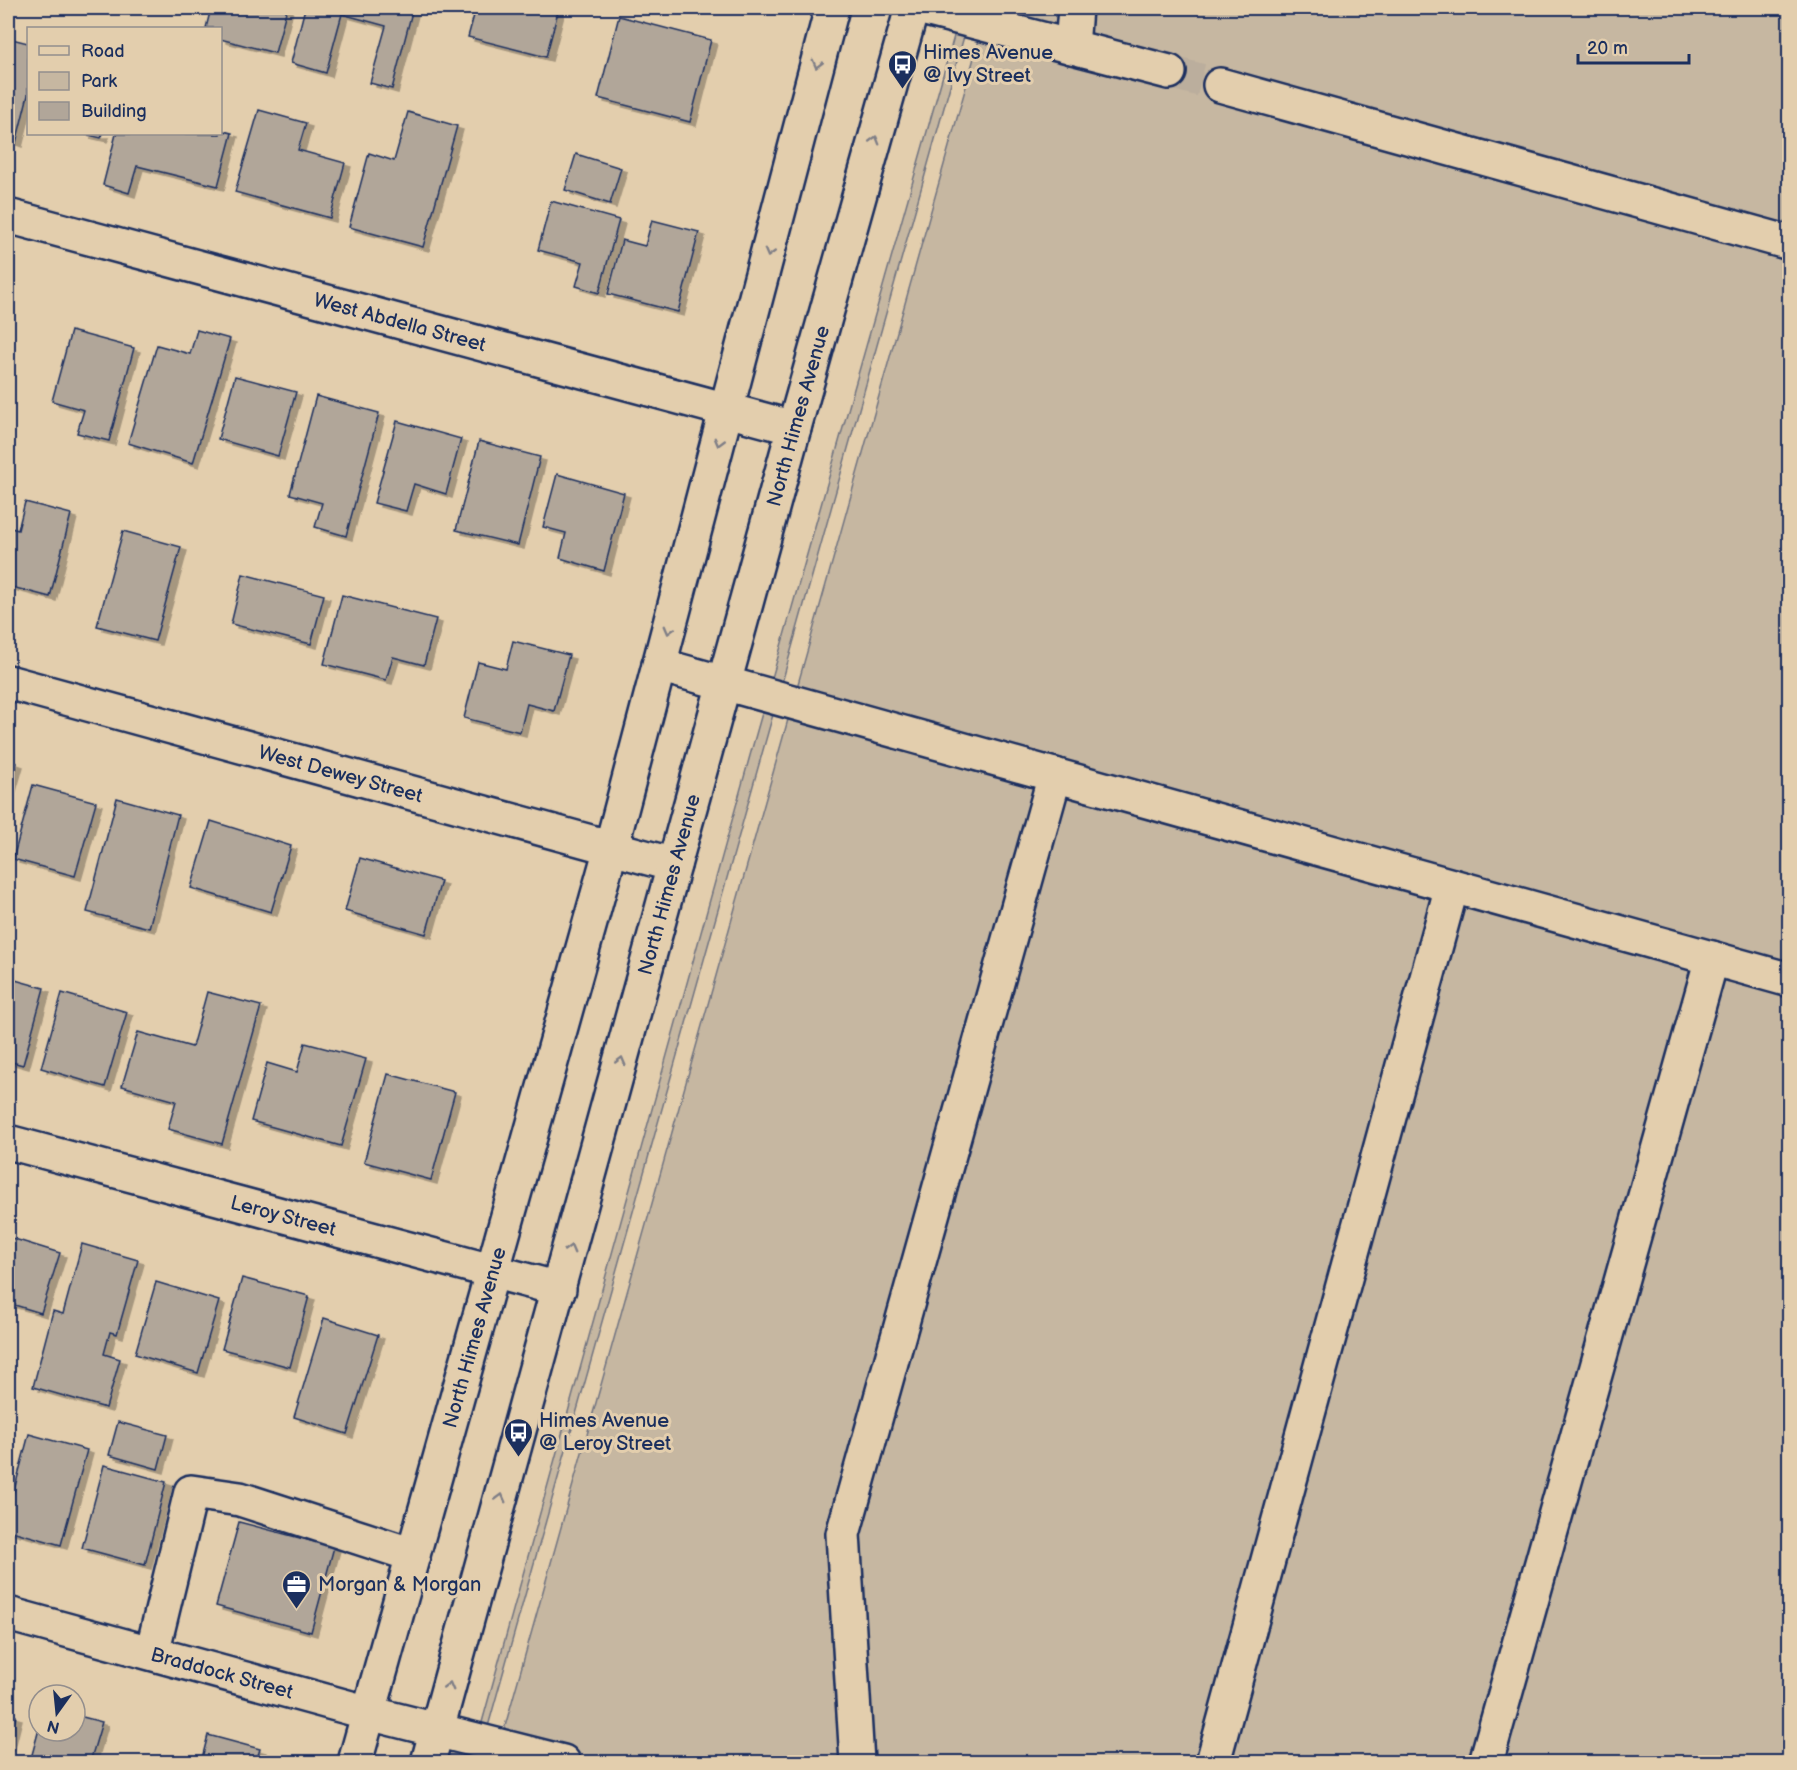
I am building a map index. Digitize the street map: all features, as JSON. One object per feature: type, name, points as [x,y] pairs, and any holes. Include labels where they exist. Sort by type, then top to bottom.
[{"type":"street","name":"North Himes Avenue","points":[[355,1762],[611,848],[832,8]]},
{"type":"street","name":"North Himes Avenue","points":[[428,1762],[794,428],[912,8]]},
{"type":"street","points":[[922,8],[1169,72]]},
{"type":"street","points":[[1072,46],[1075,8]]},
{"type":"street","points":[[1220,85],[1790,243]]},
{"type":"street","name":"West Abdella Street","points":[[8,216],[794,428]]},
{"type":"street","points":[[659,665],[1790,980]]},
{"type":"street","name":"West Dewey Street","points":[[8,682],[674,865]]},
{"type":"street","points":[[856,1762],[843,1534],[1055,775]]},
{"type":"street","points":[[1213,1762],[1452,886]]},
{"type":"street","points":[[1486,1762],[1712,958]]},
{"type":"street","name":"Leroy Street","points":[[8,1143],[559,1289]]},
{"type":"street","points":[[152,1653],[191,1492],[240,1499],[413,1555]]},
{"type":"street","name":"Braddock Street","points":[[8,1614],[369,1713],[563,1762]]},
{"type":"green space","points":[[962,8],[972,8],[478,1762],[471,1762],[751,752]]},
{"type":"green space","points":[[988,8],[1789,8],[1789,1762],[495,1762]]},
{"type":"building","points":[[211,8],[287,8],[275,53],[222,40],[222,27],[206,27]]},
{"type":"building","points":[[305,8],[413,8],[392,89],[370,83],[386,26],[342,14],[326,73],[291,63]]},
{"type":"building","points":[[476,8],[559,8],[546,57],[468,37]]},
{"type":"building","points":[[619,16],[711,40],[690,122],[598,98]]},
{"type":"building","points":[[8,38],[27,43],[27,99],[16,143],[8,140]]},
{"type":"building","points":[[259,110],[306,123],[298,150],[345,163],[330,218],[235,192]]},
{"type":"building","points":[[408,112],[457,126],[423,247],[349,227],[369,153],[394,161]]},
{"type":"building","points":[[222,130],[232,133],[218,186],[137,166],[129,193],[103,185],[116,135],[222,135]]},
{"type":"building","points":[[576,154],[621,168],[610,204],[565,190]]},
{"type":"building","points":[[551,201],[619,220],[599,293],[576,286],[583,262],[538,250]]},
{"type":"building","points":[[652,220],[699,232],[678,312],[608,294],[622,240],[645,246]]},
{"type":"building","points":[[197,330],[230,339],[193,463],[128,443],[157,345],[190,354]]},
{"type":"building","points":[[71,331],[134,348],[109,441],[77,433],[84,410],[52,401]]},
{"type":"building","points":[[235,376],[296,392],[278,456],[218,439]]},
{"type":"building","points":[[316,396],[379,413],[346,536],[315,527],[322,503],[290,494]]},
{"type":"building","points":[[397,421],[461,439],[446,494],[414,484],[406,511],[374,503]]},
{"type":"building","points":[[479,441],[540,457],[518,545],[456,530]]},
{"type":"building","points":[[557,474],[624,493],[604,571],[560,558],[566,533],[543,527]]},
{"type":"building","points":[[25,502],[71,514],[50,597],[8,586],[8,527],[18,530]]},
{"type":"building","points":[[123,531],[181,547],[155,641],[97,626]]},
{"type":"building","points":[[243,574],[324,595],[311,644],[231,624]]},
{"type":"building","points":[[342,595],[436,619],[424,665],[393,657],[386,680],[324,664]]},
{"type":"building","points":[[513,641],[569,655],[554,711],[527,704],[520,732],[464,718],[478,662],[506,669]]},
{"type":"building","points":[[8,760],[17,763],[8,794]]},
{"type":"building","points":[[33,785],[96,802],[75,876],[13,859]]},
{"type":"building","points":[[117,798],[178,815],[149,928],[87,912]]},
{"type":"building","points":[[211,821],[291,846],[271,912],[191,888]]},
{"type":"building","points":[[360,858],[441,881],[426,934],[345,911]]},
{"type":"building","points":[[8,978],[44,988],[23,1065],[8,1061]]},
{"type":"building","points":[[207,992],[261,1006],[222,1144],[168,1129],[176,1101],[122,1086],[138,1032],[192,1047]]},
{"type":"building","points":[[62,993],[127,1012],[105,1087],[41,1068]]},
{"type":"building","points":[[305,1043],[366,1059],[341,1146],[251,1121],[267,1063],[297,1072]]},
{"type":"building","points":[[388,1074],[455,1092],[431,1180],[364,1162]]},
{"type":"building","points":[[8,1237],[60,1253],[41,1313],[8,1303]]},
{"type":"building","points":[[82,1244],[138,1260],[117,1334],[110,1332],[104,1354],[120,1359],[106,1408],[33,1387],[53,1311],[63,1314]]},
{"type":"building","points":[[242,1278],[309,1296],[290,1367],[222,1349]]},
{"type":"building","points":[[156,1282],[219,1301],[198,1373],[135,1354]]},
{"type":"building","points":[[324,1318],[378,1335],[347,1434],[294,1417]]},
{"type":"building","points":[[118,1422],[167,1435],[158,1469],[109,1455]]},
{"type":"building","points":[[29,1434],[87,1450],[61,1545],[8,1530],[8,1513]]},
{"type":"building","points":[[104,1465],[166,1482],[145,1565],[82,1548]]},
{"type":"building","points":[[239,1522],[334,1547],[311,1632],[216,1606]]},
{"type":"building","points":[[8,1714],[16,1716],[8,1748]]},
{"type":"building","points":[[87,1718],[102,1722],[90,1762],[30,1762],[35,1743],[87,1743]]},
{"type":"building","points":[[208,1735],[260,1749],[256,1762],[201,1762]]},
{"type":"tunnel","points":[[1169,72],[1220,85]]},
{"type":"place","name":"Himes Avenue @ Ivy Street","points":[[902,90]]},
{"type":"place","name":"Himes Avenue @ Leroy Street","points":[[518,1458]]},
{"type":"place","name":"Morgan & Morgan","points":[[297,1610]]}]
